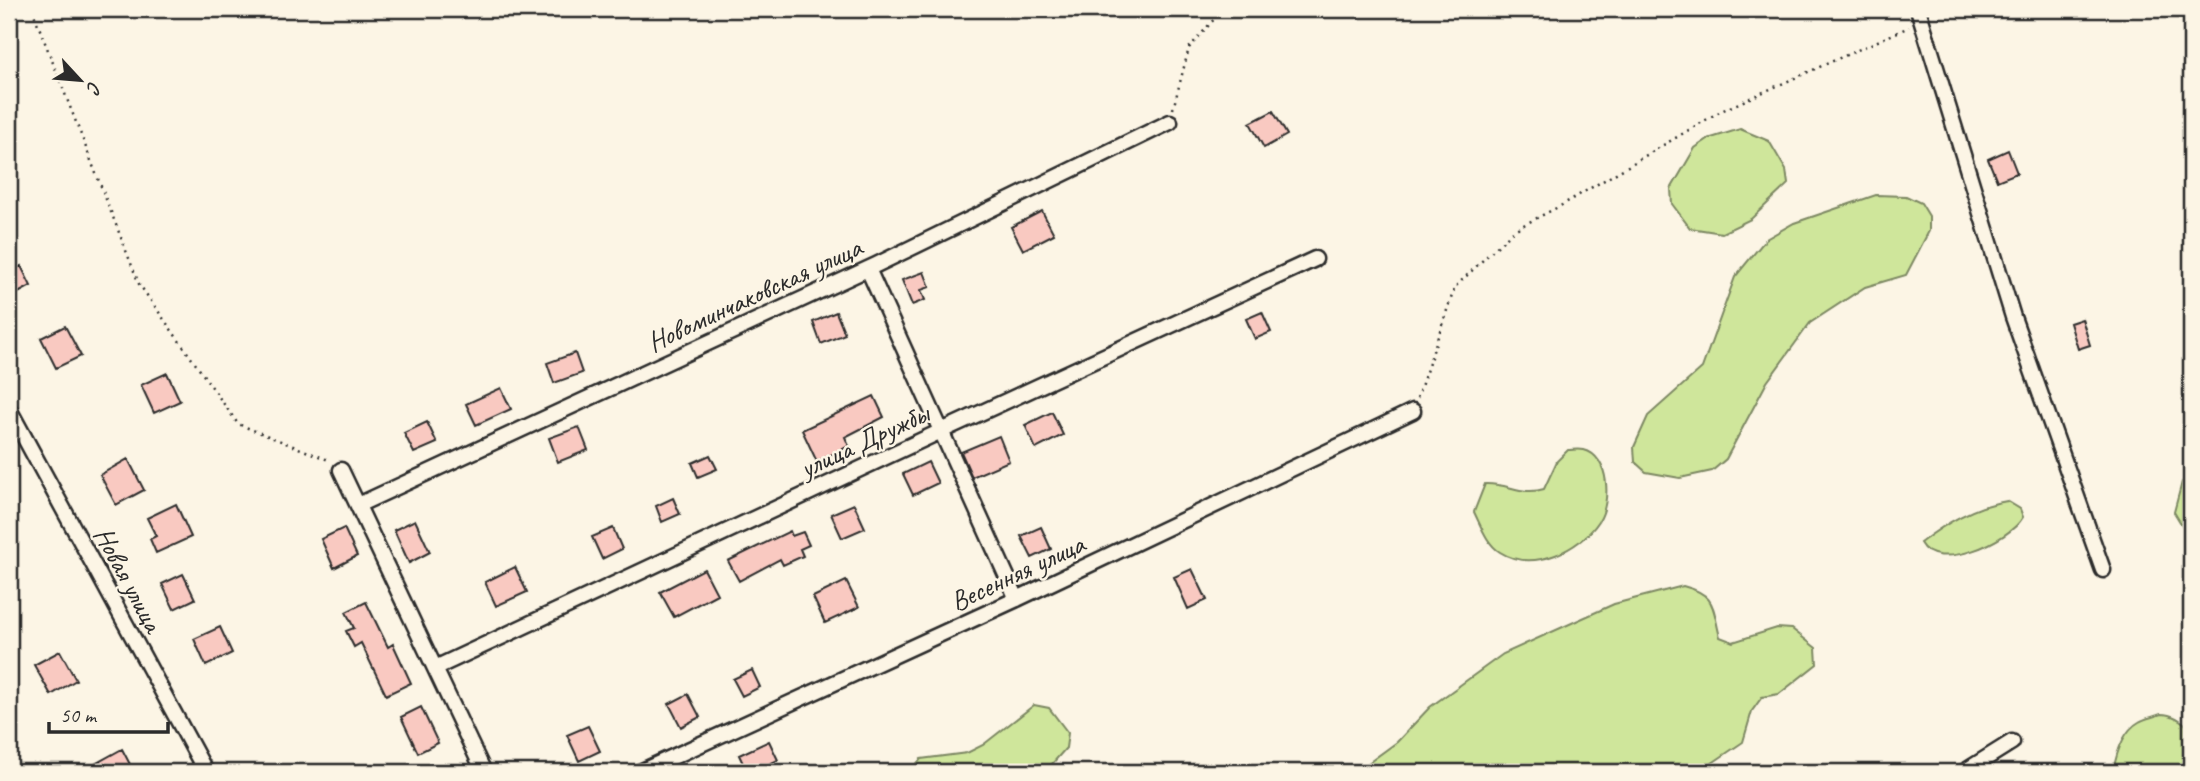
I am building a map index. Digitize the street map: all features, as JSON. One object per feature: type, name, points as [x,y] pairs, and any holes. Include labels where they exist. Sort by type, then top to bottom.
[{"type":"street","points":[[1919,15],[2013,317],[2103,570]]},
{"type":"street","name":"Новоминчаковская улица","points":[[358,505],[868,269],[1170,122]]},
{"type":"street","name":"улица Дружбы","points":[[435,668],[1315,259]]},
{"type":"street","points":[[868,269],[1017,599]]},
{"type":"street","name":"Новая улица","points":[[9,409],[206,772]]},
{"type":"street","name":"Весенняя улица","points":[[640,772],[1017,599],[1413,411]]},
{"type":"street","points":[[341,470],[484,772]]},
{"type":"street","points":[[1964,772],[2012,742]]},
{"type":"path","points":[[32,9],[139,284],[238,424],[328,458],[341,470]]},
{"type":"path","points":[[1170,122],[1189,48],[1223,9]]},
{"type":"path","points":[[1413,411],[1455,287],[1514,230],[1562,205],[1721,111],[1919,15]]},
{"type":"green space","points":[[1740,129],[1769,141],[1786,170],[1788,184],[1751,219],[1722,233],[1690,228],[1672,204],[1671,189],[1695,148],[1708,139]]},
{"type":"green space","points":[[1876,195],[1906,196],[1921,203],[1929,216],[1929,231],[1906,275],[1865,287],[1810,323],[1767,382],[1726,459],[1712,471],[1680,478],[1646,472],[1635,462],[1634,447],[1648,416],[1702,368],[1735,277],[1766,239],[1794,223]]},
{"type":"green space","points":[[1568,450],[1582,450],[1593,454],[1603,470],[1606,481],[1605,503],[1603,513],[1591,532],[1568,549],[1541,559],[1513,558],[1495,549],[1474,512],[1485,484],[1529,491],[1544,489],[1557,461]]},
{"type":"green space","points":[[2191,474],[2191,540],[2174,512],[2182,482]]},
{"type":"green space","points":[[2007,501],[2020,509],[2023,517],[2004,536],[1989,544],[1956,555],[1941,555],[1928,552],[1920,543],[1961,516]]},
{"type":"green space","points":[[1683,586],[1708,598],[1714,610],[1720,637],[1733,642],[1777,628],[1792,629],[1816,648],[1817,664],[1779,694],[1762,697],[1752,711],[1743,742],[1699,772],[1356,772],[1397,742],[1430,707],[1503,654],[1614,604]]},
{"type":"green space","points":[[1034,705],[1049,708],[1068,733],[1066,748],[1045,772],[912,772],[921,759],[967,753],[983,745]]},
{"type":"green space","points":[[2161,714],[2178,719],[2191,730],[2190,772],[2113,772],[2118,751],[2133,726]]},
{"type":"building","points":[[1273,111],[1287,135],[1264,148],[1250,123]]},
{"type":"building","points":[[2008,150],[2017,173],[1997,181],[1988,159]]},
{"type":"building","points":[[1042,211],[1054,234],[1023,250],[1011,227]]},
{"type":"building","points":[[21,266],[31,286],[9,298],[9,273]]},
{"type":"building","points":[[924,272],[930,287],[921,290],[925,300],[912,305],[902,280]]},
{"type":"building","points":[[836,312],[845,334],[821,344],[813,322]]},
{"type":"building","points":[[1262,312],[1271,332],[1255,339],[1246,319]]},
{"type":"building","points":[[2082,319],[2090,345],[2078,349],[2070,323]]},
{"type":"building","points":[[65,326],[81,356],[56,368],[41,338]]},
{"type":"building","points":[[575,353],[582,373],[554,383],[547,363]]},
{"type":"building","points":[[167,373],[180,401],[154,413],[141,385]]},
{"type":"building","points":[[501,388],[511,409],[476,425],[466,404]]},
{"type":"building","points":[[874,396],[884,417],[845,437],[849,446],[817,462],[802,430]]},
{"type":"building","points":[[1052,412],[1063,435],[1036,449],[1025,425]]},
{"type":"building","points":[[427,422],[437,443],[414,453],[404,433]]},
{"type":"building","points":[[579,427],[588,450],[558,462],[549,438]]},
{"type":"building","points":[[999,436],[1009,461],[972,477],[961,452]]},
{"type":"building","points":[[710,455],[717,469],[698,477],[692,463]]},
{"type":"building","points":[[128,459],[144,490],[116,505],[100,475]]},
{"type":"building","points":[[928,462],[938,483],[913,495],[903,474]]},
{"type":"building","points":[[673,498],[680,514],[662,522],[656,506]]},
{"type":"building","points":[[176,504],[191,537],[156,553],[150,539],[156,536],[147,518]]},
{"type":"building","points":[[854,504],[865,528],[842,538],[831,514]]},
{"type":"building","points":[[415,520],[430,552],[409,563],[394,530]]},
{"type":"building","points":[[1041,527],[1051,549],[1032,558],[1021,536]]},
{"type":"building","points":[[344,528],[357,556],[334,568],[321,539]]},
{"type":"building","points":[[613,528],[622,549],[602,559],[592,537]]},
{"type":"building","points":[[790,531],[792,536],[803,532],[809,545],[800,549],[803,556],[783,565],[780,559],[739,581],[728,561]]},
{"type":"building","points":[[515,567],[527,592],[496,606],[485,582]]},
{"type":"building","points":[[704,569],[717,594],[674,617],[660,592]]},
{"type":"building","points":[[1192,569],[1207,600],[1188,609],[1174,577]]},
{"type":"building","points":[[183,574],[195,599],[174,609],[162,584]]},
{"type":"building","points":[[846,581],[859,607],[825,623],[813,597]]},
{"type":"building","points":[[366,602],[388,647],[393,644],[411,683],[386,695],[361,643],[354,647],[346,631],[354,628],[346,612]]},
{"type":"building","points":[[220,627],[232,653],[206,666],[194,639]]},
{"type":"building","points":[[60,651],[76,680],[51,695],[34,665]]},
{"type":"building","points":[[752,670],[760,687],[742,696],[733,679]]},
{"type":"building","points":[[688,694],[700,717],[681,727],[669,704]]},
{"type":"building","points":[[421,707],[438,743],[418,753],[401,717]]},
{"type":"building","points":[[588,726],[600,751],[579,761],[567,735]]},
{"type":"building","points":[[769,741],[778,760],[747,772],[739,755]]},
{"type":"building","points":[[122,749],[134,772],[99,772],[95,764]]}]
